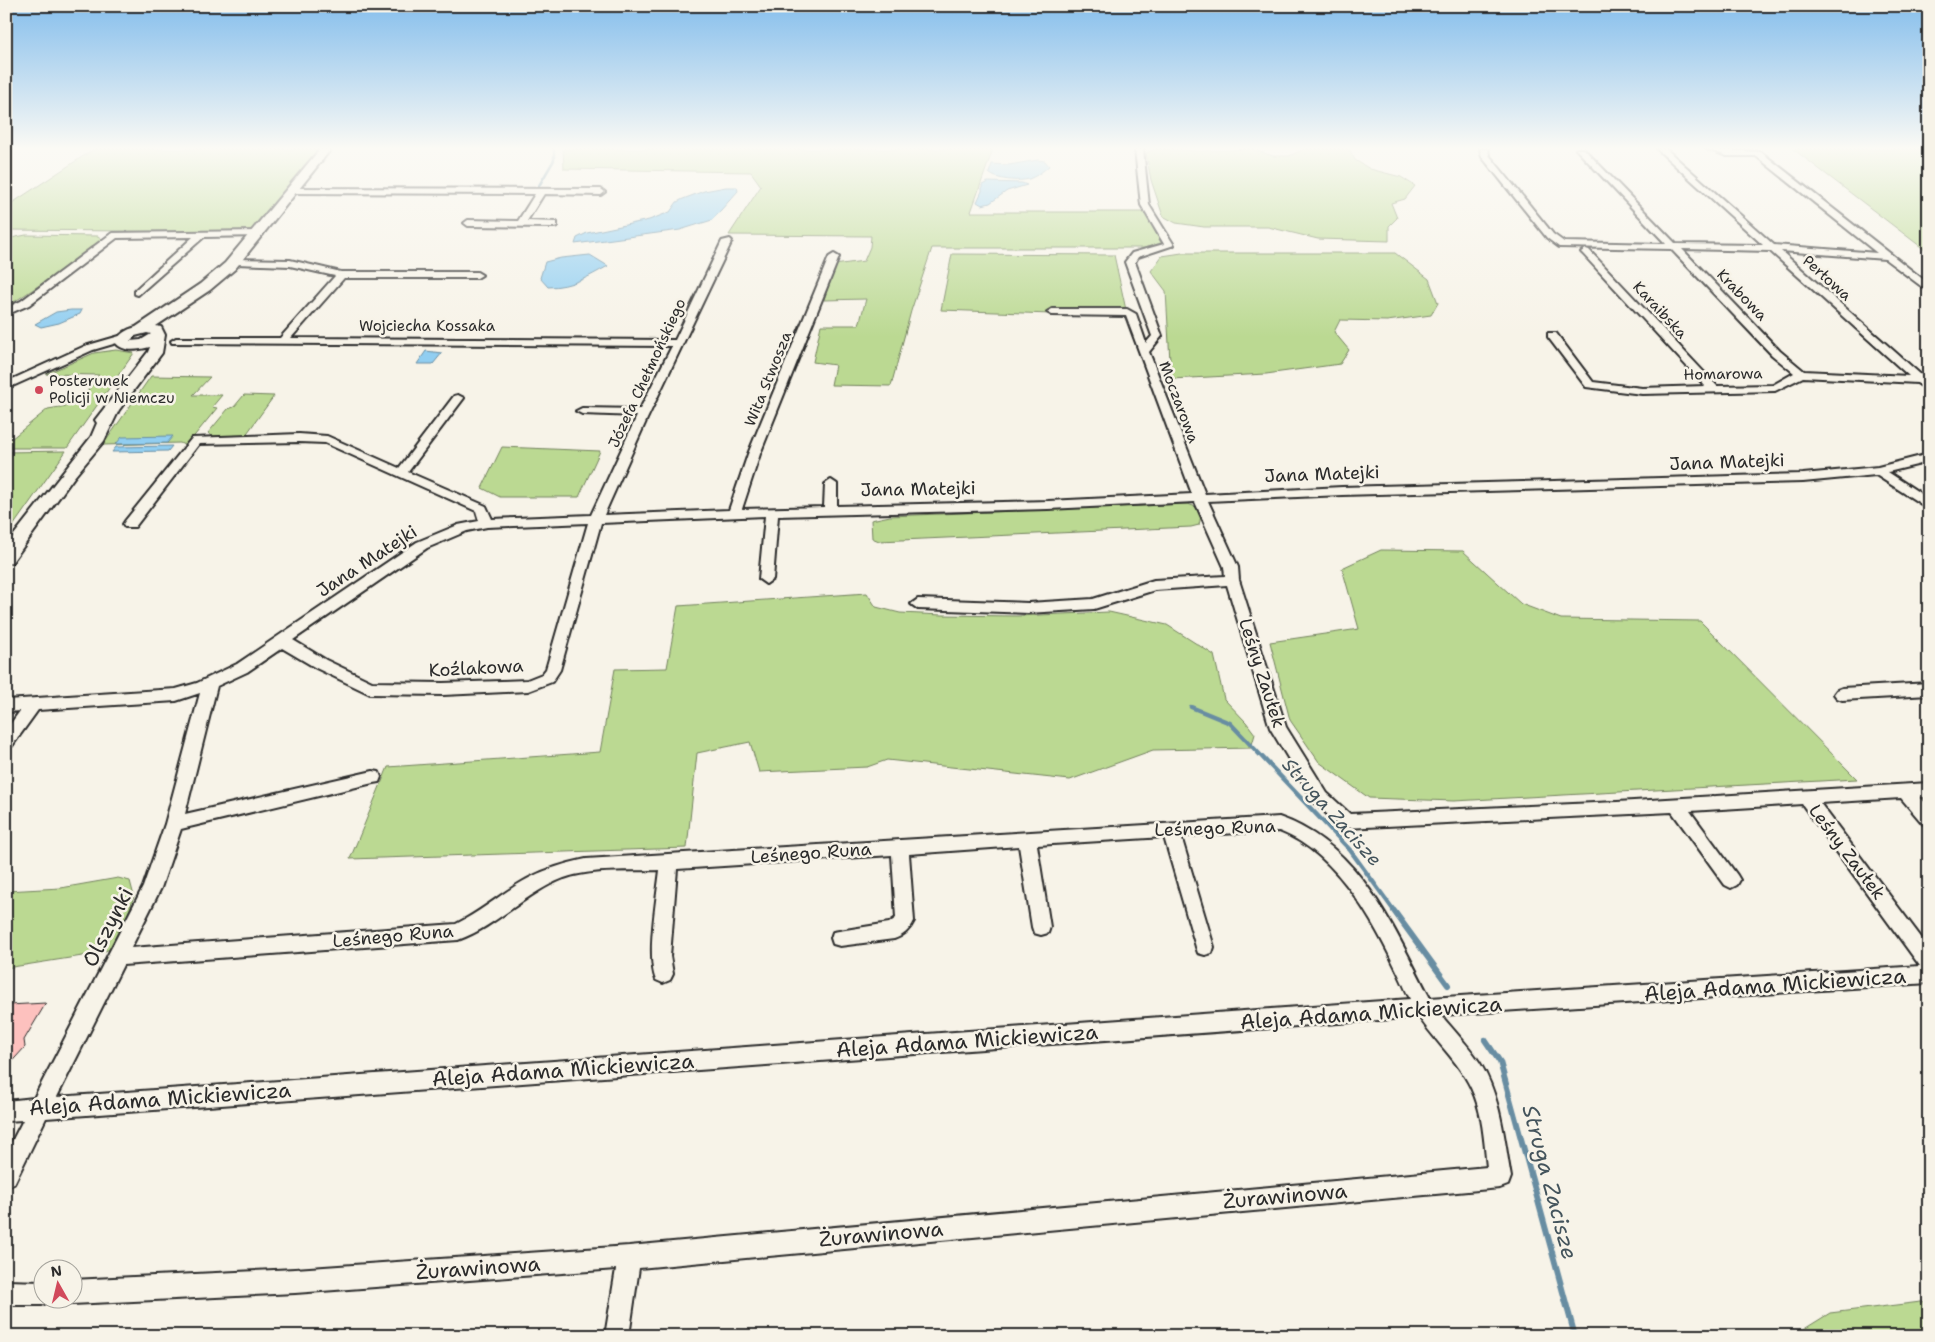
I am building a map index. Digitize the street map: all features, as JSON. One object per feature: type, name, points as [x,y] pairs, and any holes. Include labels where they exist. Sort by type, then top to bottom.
[{"type":"street","points":[[6,386],[78,355],[123,341],[141,330],[205,287],[236,261],[276,212]]},
{"type":"street","points":[[521,223],[529,212]]},
{"type":"street","name":"Moczarowa","points":[[1149,212],[1168,245],[1135,255],[1130,262],[1157,336],[1144,352],[1200,498],[1231,567],[1232,580]]},
{"type":"street","points":[[1530,212],[1550,236],[1562,245],[1583,249],[1675,247],[1773,248],[1886,256]]},
{"type":"street","name":"Krabowa","points":[[1641,212],[1776,353],[1801,374]]},
{"type":"street","name":"Perłowa","points":[[1732,212],[1929,388]]},
{"type":"street","points":[[1830,212],[1929,289]]},
{"type":"street","points":[[468,223],[554,224]]},
{"type":"street","points":[[6,312],[25,303],[115,235],[258,234]]},
{"type":"street","points":[[138,292],[201,235]]},
{"type":"street","name":"Józefa Chełmońskiego","points":[[596,519],[644,413],[727,241]]},
{"type":"street","name":"Karaibska","points":[[1583,249],[1713,388]]},
{"type":"street","name":"Wita Stwosza","points":[[734,514],[754,454],[834,257]]},
{"type":"street","points":[[236,261],[290,263],[341,275],[477,275]]},
{"type":"street","points":[[282,342],[341,275]]},
{"type":"street","points":[[138,345],[156,334],[173,308]]},
{"type":"street","points":[[1052,312],[1127,312],[1131,314],[1144,352]]},
{"type":"street","points":[[141,330],[156,334]]},
{"type":"street","points":[[6,558],[68,474],[98,438],[111,410],[156,350],[156,334]]},
{"type":"street","name":"Homarowa","points":[[1552,335],[1590,385],[1642,391],[1775,388],[1801,374]]},
{"type":"street","name":"Wojciecha Kossaka","points":[[176,341],[571,340],[679,343]]},
{"type":"street","points":[[123,341],[138,345],[144,349],[149,358]]},
{"type":"street","points":[[1801,374],[1919,380]]},
{"type":"street","points":[[401,474],[458,398]]},
{"type":"street","points":[[582,411],[644,413]]},
{"type":"street","points":[[130,524],[196,441],[318,438],[327,440],[481,509],[488,523]]},
{"type":"street","name":"Jana Matejki","points":[[6,706],[176,695],[210,684],[242,668],[422,545],[463,528],[488,523],[830,510],[1048,505],[1342,491],[1803,478],[1878,471],[1929,458]]},
{"type":"street","points":[[1878,471],[1929,505]]},
{"type":"street","points":[[830,510],[831,484]]},
{"type":"street","points":[[766,579],[772,512]]},
{"type":"street","name":"Koźlakowa","points":[[281,640],[339,674],[370,688],[443,689],[528,686],[547,678],[553,670],[596,519]]},
{"type":"street","points":[[918,604],[1028,608],[1094,604],[1154,585],[1232,580]]},
{"type":"street","name":"Leśny Zaułek","points":[[1232,580],[1278,728],[1321,798],[1346,821],[1677,806],[1807,798],[1929,963]]},
{"type":"street","name":"Olszynki","points":[[6,1176],[119,957],[152,888],[174,824],[210,684]]},
{"type":"street","points":[[1842,694],[1929,688]]},
{"type":"street","points":[[6,742],[34,704]]},
{"type":"street","points":[[174,824],[373,777]]},
{"type":"street","points":[[1807,798],[1929,790]]},
{"type":"street","points":[[1905,792],[1929,819]]},
{"type":"street","points":[[1677,806],[1731,880]]},
{"type":"street","name":"Leśnego Runa","points":[[119,957],[458,932],[486,918],[536,883],[562,870],[586,866],[1027,839],[1170,828],[1279,824],[1291,827],[1318,842],[1357,886],[1400,954],[1425,1008]]},
{"type":"street","points":[[1170,828],[1205,947]]},
{"type":"street","points":[[1027,839],[1041,927]]},
{"type":"street","points":[[840,938],[894,931],[905,921],[900,847]]},
{"type":"street","points":[[663,974],[662,949],[669,862]]},
{"type":"street","name":"Aleja Adama Mickiewicza","points":[[6,1111],[1425,1008],[1929,974]]},
{"type":"street","name":"Żurawinowa","points":[[82,1292],[295,1282],[629,1258],[1500,1177],[1484,1094],[1460,1052],[1425,1008]]},
{"type":"street","points":[[617,1336],[629,1258]]},
{"type":"street","points":[[6,1293],[32,1293]]},
{"type":"green space","points":[[6,212],[268,212],[252,232],[6,230]]},
{"type":"green space","points":[[744,212],[1145,212],[1161,243],[1144,248],[932,248],[911,311],[891,386],[831,385],[835,365],[813,362],[821,325],[859,325],[866,299],[824,300],[834,265],[864,261],[870,247],[871,236],[729,235]]},
{"type":"green space","points":[[1162,212],[1394,212],[1397,218],[1389,226],[1389,241],[1318,239],[1268,227],[1204,227],[1176,223],[1163,216]]},
{"type":"green space","points":[[1875,212],[1929,212],[1929,253]]},
{"type":"green space","points":[[26,235],[98,236],[102,239],[71,264],[14,302],[6,302],[6,239]]},
{"type":"green space","points":[[1182,253],[1395,253],[1429,279],[1438,303],[1431,315],[1387,321],[1340,320],[1334,332],[1349,350],[1340,364],[1266,374],[1171,379],[1166,291],[1151,271],[1162,256]]},
{"type":"green space","points":[[952,254],[1114,255],[1126,310],[1050,310],[1051,314],[941,310]]},
{"type":"green space","points":[[116,350],[134,353],[67,448],[6,448],[11,439],[48,409],[78,404],[99,375],[46,374],[94,353]]},
{"type":"green space","points":[[151,376],[210,377],[193,395],[222,395],[212,407],[217,408],[186,446],[180,443],[103,445]]},
{"type":"green space","points":[[244,395],[274,396],[245,436],[212,436],[208,433],[228,409],[234,407]]},
{"type":"green space","points":[[502,447],[600,451],[579,497],[500,497],[482,488]]},
{"type":"green space","points":[[66,451],[6,536],[6,452]]},
{"type":"green space","points":[[1188,504],[1196,507],[1201,516],[1199,525],[1191,527],[879,541],[872,538],[871,520],[890,516]]},
{"type":"green space","points":[[1381,550],[1463,551],[1521,604],[1561,619],[1700,621],[1857,779],[1454,801],[1369,798],[1319,762],[1290,720],[1270,642],[1359,629],[1342,568]]},
{"type":"green space","points":[[867,593],[876,607],[900,613],[1017,616],[1109,612],[1167,625],[1214,655],[1224,699],[1255,734],[1251,748],[1153,750],[1070,780],[887,760],[867,767],[759,772],[750,742],[697,753],[687,848],[350,859],[388,767],[600,752],[615,669],[667,668],[678,606]]},
{"type":"green space","points":[[118,878],[130,881],[134,896],[117,947],[95,954],[6,968],[6,891],[61,888]]},
{"type":"green space","points":[[1929,1301],[1929,1336],[1793,1336],[1830,1313]]},
{"type":"water","points":[[670,212],[720,212],[712,220],[680,230],[575,244],[577,238],[587,233],[649,220]]},
{"type":"water","points":[[590,255],[608,266],[580,281],[557,287],[548,287],[540,278],[545,262]]},
{"type":"water","points":[[82,310],[80,314],[59,323],[41,327],[35,324],[56,312]]},
{"type":"water","points":[[426,351],[442,353],[433,364],[417,364]]},
{"type":"water","points":[[173,436],[167,443],[116,444],[122,437]]},
{"type":"water","points":[[172,446],[168,451],[112,452],[116,447]]},
{"type":"building","points":[[46,1003],[24,1040],[25,1047],[6,1068],[6,1011],[9,1005]]},
{"type":"waterway","name":"Struga Zacisze","points":[[1191,707],[1230,723],[1350,850],[1395,912]]},
{"type":"waterway","name":"Struga Zacisze","points":[[1394,911],[1448,985]]},
{"type":"waterway","name":"Struga Zacisze","points":[[1485,1040],[1500,1062],[1575,1336]]},
{"type":"place","name":"Posterunek Policji w Niemczu","points":[[39,390]]}]
